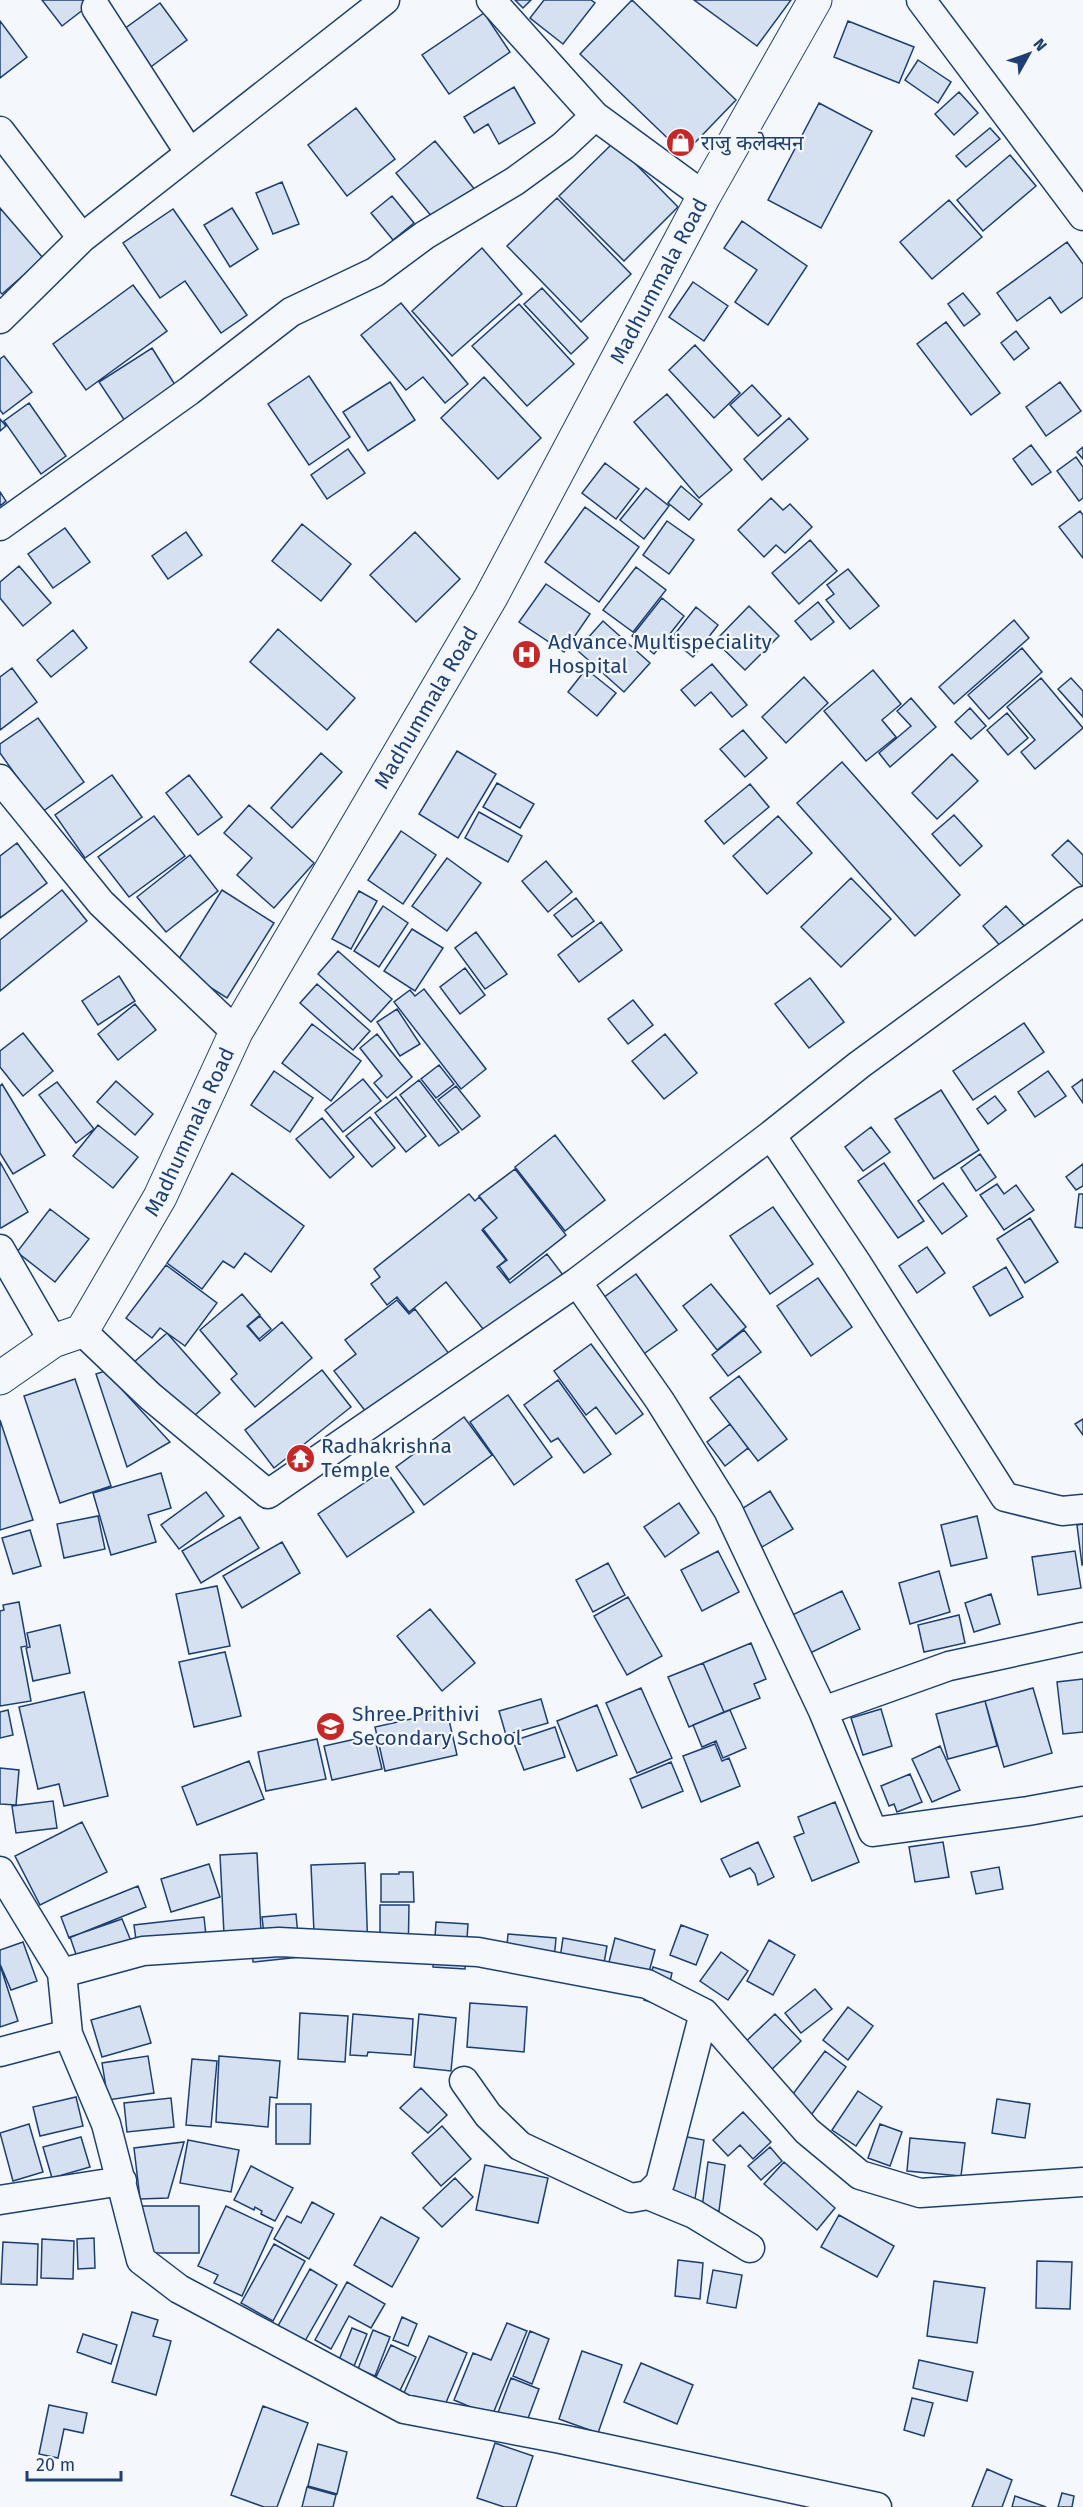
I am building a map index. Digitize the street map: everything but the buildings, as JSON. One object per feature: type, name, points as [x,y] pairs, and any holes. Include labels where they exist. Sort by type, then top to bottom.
[{"type":"street","points":[[0,319],[82,238],[385,0]]},
{"type":"street","points":[[491,0],[595,116],[704,196]]},
{"type":"street","name":"Madhummala Road","points":[[0,1377],[68,1336],[160,1197],[236,1032],[491,597],[704,196],[815,0]]},
{"type":"street","points":[[921,0],[1083,216]]},
{"type":"street","points":[[96,8],[189,152]]},
{"type":"street","points":[[0,526],[189,391],[291,312],[375,272],[425,235],[515,181],[563,146],[595,116]]},
{"type":"street","points":[[0,131],[82,238]]},
{"type":"street","points":[[0,779],[101,903],[236,1032]]},
{"type":"street","points":[[0,1249],[68,1336],[150,1396],[268,1494],[577,1282],[771,1135],[859,1065],[1083,901]]},
{"type":"street","points":[[771,1135],[856,1262],[1005,1497],[1062,1511],[1083,1509]]},
{"type":"street","points":[[577,1282],[660,1401],[728,1510],[823,1711],[873,1832],[1028,1811],[1083,1801]]},
{"type":"street","points":[[823,1711],[949,1666],[1083,1637]]},
{"type":"street","points":[[0,1871],[62,1973],[68,2034],[106,2124],[141,2260],[179,2289],[404,2409],[561,2439],[877,2507]]},
{"type":"street","points":[[62,1973],[143,1951],[279,1942],[478,1952],[646,1984],[704,2013],[807,2131],[860,2175],[920,2193],[1083,2182]]},
{"type":"street","points":[[648,2195],[660,2183],[704,2013]]},
{"type":"street","points":[[0,2052],[68,2034]]},
{"type":"street","points":[[464,2081],[488,2115],[520,2146],[631,2198],[648,2195],[694,2214],[750,2248]]},
{"type":"street","points":[[0,2200],[122,2181]]},
{"type":"place","name":"राजु कलेक्सन","points":[[680,143]]},
{"type":"place","name":"Advance Multispeciality Hospital","points":[[527,654]]},
{"type":"place","name":"Radhakrishna Temple","points":[[300,1458]]},
{"type":"place","name":"Shree Prithivi Secondary School","points":[[331,1726]]}]
